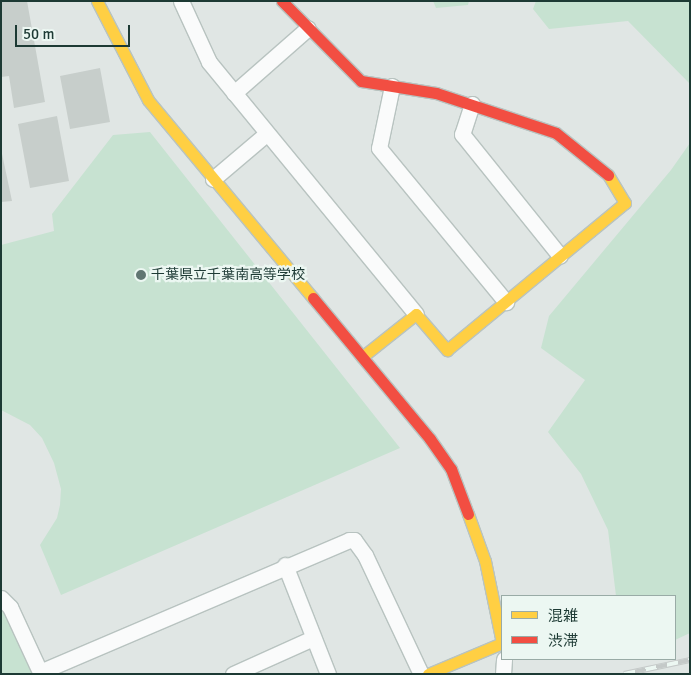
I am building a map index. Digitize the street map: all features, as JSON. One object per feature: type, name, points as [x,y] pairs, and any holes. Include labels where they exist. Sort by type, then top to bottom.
[{"type":"street","points":[[97,1],[140,89],[430,439],[454,476],[485,561],[501,638]]},
{"type":"street","points":[[181,1],[209,62],[266,134],[447,350],[625,203],[606,172],[556,133],[436,93],[362,81],[282,1]]},
{"type":"street","points":[[234,93],[308,28]]},
{"type":"street","points":[[392,86],[379,148],[506,302]]},
{"type":"street","points":[[472,104],[462,134],[560,256]]},
{"type":"street","points":[[213,179],[266,134]]},
{"type":"street","points":[[362,357],[416,314]]},
{"type":"street","points":[[1,598],[10,607],[41,673],[341,541],[354,540],[365,555],[421,674]]},
{"type":"street","points":[[285,565],[328,674]]},
{"type":"street","points":[[233,674],[313,638]]},
{"type":"street","points":[[428,674],[501,643]]},
{"type":"street","points":[[503,674],[504,660]]},
{"type":"green space","points":[[433,1],[469,1],[468,5],[436,8]]},
{"type":"green space","points":[[536,1],[690,1],[690,84],[628,21],[549,29],[533,9]]},
{"type":"green space","name":"千葉県立千葉南高等学校","points":[[150,132],[400,448],[61,595],[40,545],[57,518],[60,505],[61,489],[54,463],[42,438],[30,425],[1,410],[1,245],[54,231],[52,214],[113,135]]},
{"type":"green space","points":[[690,143],[690,633],[676,640],[676,595],[616,595],[608,530],[581,474],[548,432],[585,380],[541,348],[549,316],[671,170]]},
{"type":"green space","points":[[1,606],[33,674],[1,674]]},
{"type":"building","points":[[1,1],[27,1],[45,102],[14,108],[9,76],[1,77]]},
{"type":"building","points":[[100,68],[110,122],[70,129],[60,76]]},
{"type":"building","points":[[57,116],[69,181],[30,188],[18,124]]},
{"type":"building","points":[[1,149],[12,201],[1,202]]},
{"type":"railway","points":[[624,674],[690,660]]},
{"type":"traffic: slow","points":[[97,1],[148,100],[313,298]]},
{"type":"traffic: slow","points":[[362,357],[416,314],[447,350],[625,203],[608,175]]},
{"type":"traffic: slow","points":[[468,514],[485,561],[501,638]]},
{"type":"traffic: slow","points":[[428,674],[501,643]]},
{"type":"traffic: jam","points":[[282,1],[361,81],[436,93],[556,133],[608,175]]},
{"type":"traffic: jam","points":[[313,298],[430,439],[451,469],[468,514]]},
{"type":"place","name":"千葉県立千葉南高等学校","points":[[141,275]]}]
